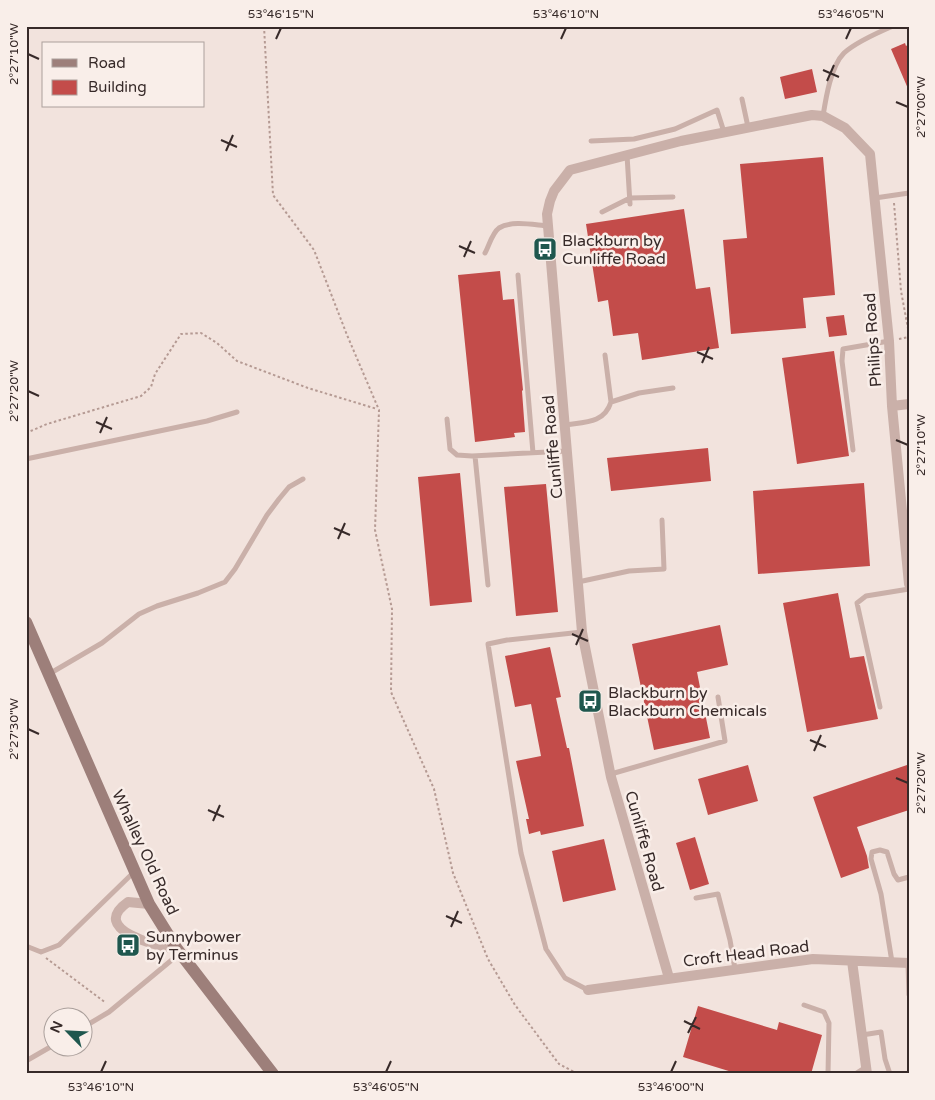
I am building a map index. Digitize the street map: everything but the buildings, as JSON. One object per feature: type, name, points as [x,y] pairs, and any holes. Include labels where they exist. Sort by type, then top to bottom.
[{"type":"street","name":"Cunliffe Road","points":[[669,978],[611,774],[582,632],[547,214],[550,201],[561,180],[570,170],[681,141],[801,116],[823,116]]},
{"type":"street","name":"Philips Road","points":[[823,116],[845,128],[870,154],[909,584]]},
{"type":"street","points":[[892,406],[909,404]]},
{"type":"street","name":"Whalley Old Road","points":[[26,622],[149,904],[178,951],[273,1074]]},
{"type":"street","points":[[149,904],[128,902],[122,906],[117,915],[118,925],[124,932],[141,941],[178,951]]},
{"type":"street","name":"Croft Head Road","points":[[588,990],[813,959],[909,963]]},
{"type":"street","points":[[852,962],[867,1071]]},
{"type":"lane","points":[[823,116],[831,76],[844,53],[867,38],[893,26]]},
{"type":"lane","points":[[742,99],[748,127]]},
{"type":"lane","points":[[591,141],[634,139],[675,129],[718,110],[724,132]]},
{"type":"lane","points":[[626,155],[630,201]]},
{"type":"lane","points":[[875,198],[909,193]]},
{"type":"lane","points":[[602,212],[630,201],[673,197]]},
{"type":"lane","points":[[485,253],[499,228],[510,224],[548,226]]},
{"type":"lane","points":[[518,275],[533,453]]},
{"type":"lane","points":[[853,450],[842,361],[843,349],[888,341]]},
{"type":"lane","points":[[565,425],[602,417],[608,410],[610,402],[605,354]]},
{"type":"lane","points":[[610,402],[639,393],[673,388]]},
{"type":"lane","points":[[26,459],[200,422],[237,412]]},
{"type":"lane","points":[[447,419],[450,449],[456,455],[475,456],[567,451]]},
{"type":"lane","points":[[475,456],[488,585]]},
{"type":"lane","points":[[48,674],[94,648],[139,614],[157,606],[198,594],[225,582],[279,499],[289,487],[303,479]]},
{"type":"lane","points":[[578,582],[629,571],[664,569],[662,520]]},
{"type":"lane","points":[[880,707],[857,603],[866,596],[909,589]]},
{"type":"lane","points":[[582,632],[507,640],[488,644],[521,853],[546,948],[565,978],[588,990]]},
{"type":"lane","points":[[611,774],[725,742],[718,697]]},
{"type":"lane","points":[[892,962],[881,894],[871,859],[872,852],[880,850],[887,852],[894,874],[898,880],[909,877]]},
{"type":"lane","points":[[26,946],[41,952],[60,945],[134,872]]},
{"type":"lane","points":[[696,898],[718,894],[730,940],[735,969]]},
{"type":"lane","points":[[92,1022],[113,1008],[178,951]]},
{"type":"lane","points":[[909,963],[909,994]]},
{"type":"lane","points":[[804,1005],[824,1012],[829,1023],[828,1074]]},
{"type":"lane","points":[[862,1035],[881,1032],[890,1074]]},
{"type":"lane","points":[[26,1061],[42,1052]]},
{"type":"lane","points":[[855,1074],[867,1071]]},
{"type":"path","points":[[264,26],[273,195],[314,250],[379,410],[375,530],[392,608],[391,692],[434,789],[453,873],[488,959],[515,1005],[559,1064],[578,1074]]},
{"type":"path","points":[[893,196],[901,291],[909,334]]},
{"type":"path","points":[[26,433],[47,424],[141,396],[151,387],[155,374],[181,334],[202,333],[217,343],[237,361],[308,388],[379,410]]},
{"type":"path","points":[[41,952],[46,959],[113,1008]]},
{"type":"place","name":"Blackburn by Cunliffe Road","points":[[545,249]]},
{"type":"place","name":"Blackburn by Blackburn Chemicals","points":[[590,701]]},
{"type":"place","name":"Sunnybower by Terminus","points":[[128,945]]}]
